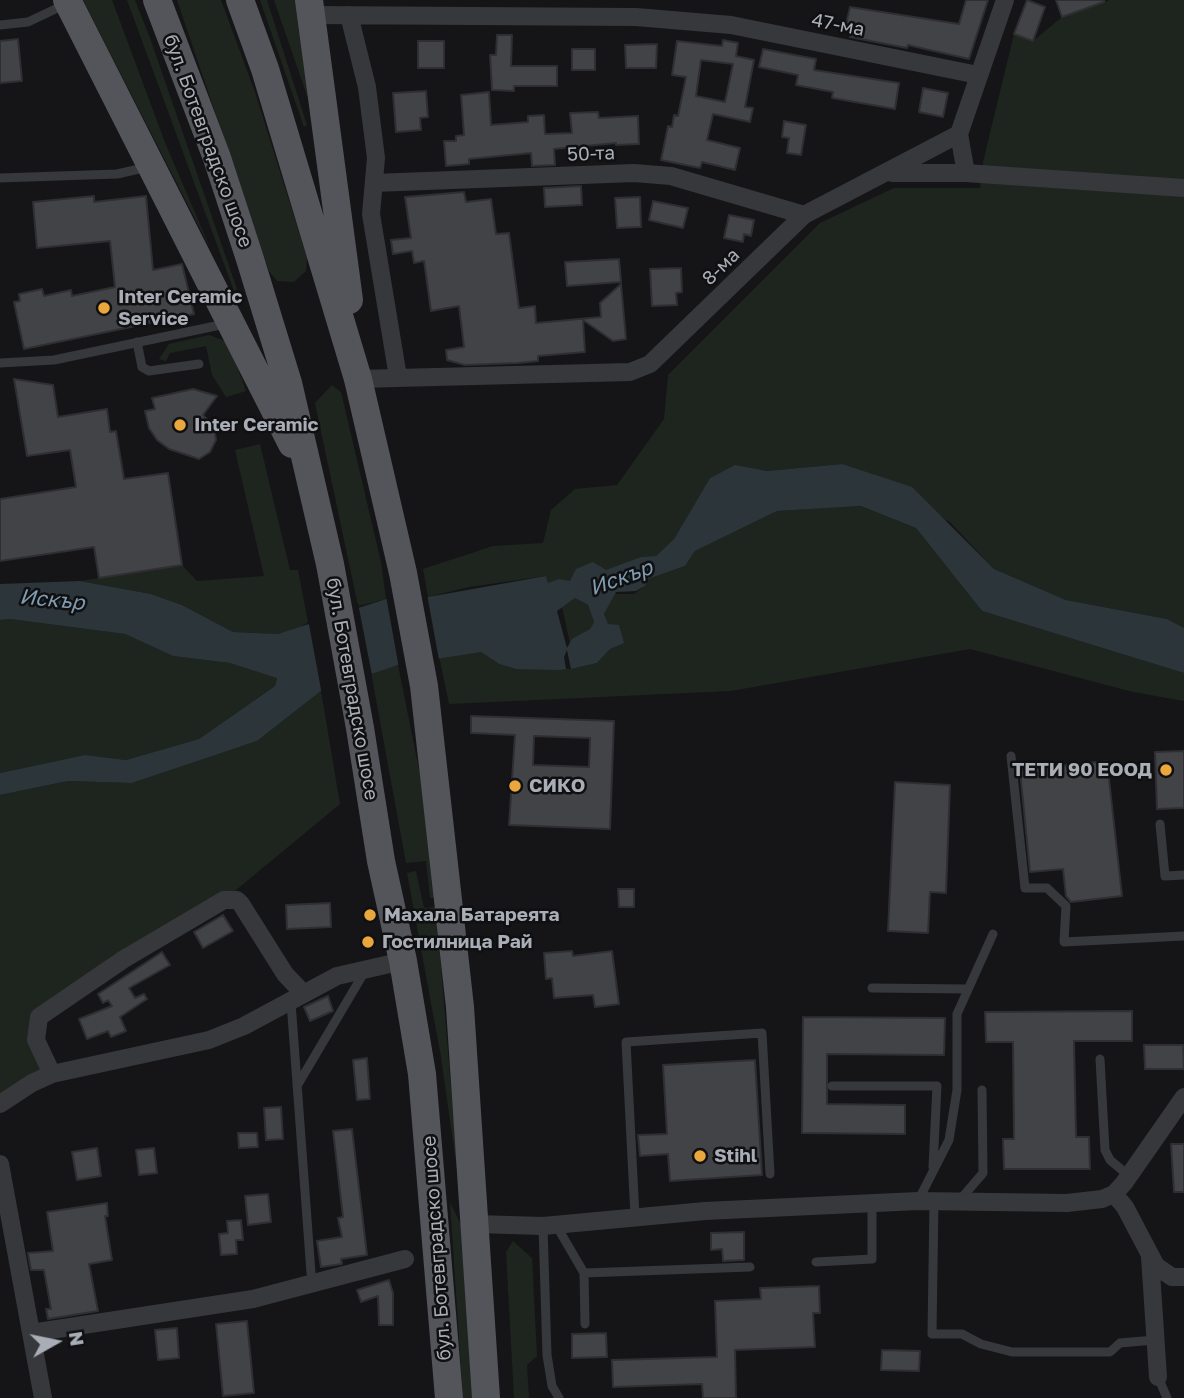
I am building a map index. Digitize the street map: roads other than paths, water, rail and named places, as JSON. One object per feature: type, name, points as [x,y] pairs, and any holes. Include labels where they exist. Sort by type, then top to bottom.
[{"type":"main road","name":"бул. Ботевградско шосе","points":[[158,0],[217,158],[250,258],[288,383],[330,565],[381,861],[403,961],[422,1074],[449,1398]]},
{"type":"main road","name":"бул. Ботевградско шосе","points":[[240,0],[274,96],[358,379],[403,573],[424,686],[460,1007],[486,1398]]},
{"type":"main road","points":[[68,1],[313,485]]},
{"type":"main road","points":[[311,7],[336,187],[358,379]]},
{"type":"main road","points":[[422,1074],[442,1099],[455,1200],[476,1224]]},
{"type":"street","points":[[967,173],[959,134],[1005,0]]},
{"type":"street","name":"47-ма","points":[[311,7],[349,15],[636,17],[731,25],[978,75]]},
{"type":"street","points":[[349,15],[367,87],[376,158],[371,214],[398,377]]},
{"type":"street","name":"8-ма","points":[[358,379],[630,372],[650,365],[804,215],[959,134]]},
{"type":"street","name":"50-та","points":[[373,183],[634,173],[692,181],[804,215]]},
{"type":"street","points":[[888,173],[967,173],[1184,188]]},
{"type":"street","points":[[52,1074],[36,1040],[39,1017],[124,959],[224,900],[237,900],[241,904],[297,998]]},
{"type":"street","points":[[0,1104],[32,1083],[52,1074],[209,1040],[337,976],[403,961]]},
{"type":"street","points":[[476,1224],[550,1225],[635,1216],[872,1203],[1067,1203],[1102,1199],[1114,1194],[1129,1176],[1184,1097]]},
{"type":"street","points":[[0,1164],[43,1398]]},
{"type":"street","points":[[1114,1194],[1130,1216],[1150,1257],[1164,1273],[1184,1277]]},
{"type":"street","points":[[1150,1257],[1158,1377]]},
{"type":"street","points":[[31,1333],[253,1299],[405,1259]]},
{"type":"lane","points":[[0,25],[28,22],[49,15],[68,1]]},
{"type":"lane","points":[[0,178],[117,174],[150,167]]},
{"type":"lane","points":[[0,363],[54,360],[229,323]]},
{"type":"lane","points":[[136,342],[142,367],[149,371],[199,364]]},
{"type":"lane","points":[[1012,756],[1025,888],[1047,888],[1066,906],[1064,942],[1184,936]]},
{"type":"lane","points":[[1160,824],[1165,876],[1184,874]]},
{"type":"lane","points":[[932,1176],[949,1140],[955,1118],[957,1014],[993,934]]},
{"type":"lane","points":[[297,1086],[368,967]]},
{"type":"lane","points":[[872,988],[968,989]]},
{"type":"lane","points":[[297,998],[297,1086],[311,1273]]},
{"type":"lane","points":[[635,1216],[626,1042],[762,1033],[770,1174]]},
{"type":"lane","points":[[1100,1059],[1105,1150],[1110,1160],[1129,1176]]},
{"type":"lane","points":[[832,1086],[937,1086],[932,1176],[926,1201],[932,1335],[962,1334],[981,1344],[1012,1352],[1110,1352],[1120,1343],[1155,1340]]},
{"type":"lane","points":[[959,1201],[983,1173],[982,1090]]},
{"type":"lane","points":[[816,1262],[872,1259],[872,1203]]},
{"type":"lane","points":[[550,1225],[584,1273],[585,1324]]},
{"type":"lane","points":[[550,1225],[547,1355],[552,1387],[559,1398]]},
{"type":"lane","points":[[584,1273],[750,1268]]},
{"type":"lane","points":[[1158,1377],[1167,1398]]},
{"type":"water","name":"Искър","points":[[842,464],[912,487],[994,569],[1066,600],[1167,619],[1184,628],[1184,673],[982,611],[916,528],[861,506],[777,511],[695,551],[685,566],[648,579],[645,586],[636,591],[616,592],[604,614],[608,624],[619,625],[624,643],[610,649],[597,663],[571,669],[567,650],[564,657],[566,669],[560,670],[516,669],[499,664],[481,652],[398,665],[321,691],[257,741],[132,783],[68,781],[0,795],[0,773],[85,755],[126,760],[199,739],[275,686],[277,678],[230,663],[173,656],[125,634],[10,619],[0,620],[0,584],[80,581],[151,594],[182,605],[233,632],[278,634],[386,599],[428,597],[546,576],[548,583],[559,579],[570,581],[576,569],[593,562],[606,570],[641,557],[656,556],[674,539],[710,478],[735,465],[767,471]],"holes":[[[575,598],[588,605],[594,622],[590,629],[572,639],[567,648],[557,611]]]},
{"type":"place","name":"Inter Ceramic Service","points":[[104,308]]},
{"type":"place","name":"Inter Ceramic","points":[[180,425]]},
{"type":"place","name":"ТЕТИ 90 ЕООД","points":[[1166,770]]},
{"type":"place","name":"СИКО","points":[[515,786]]},
{"type":"place","name":"Махала Батареята","points":[[370,915]]},
{"type":"place","name":"Гостилница Рай","points":[[368,942]]},
{"type":"place","name":"Stihl","points":[[700,1156]]}]
